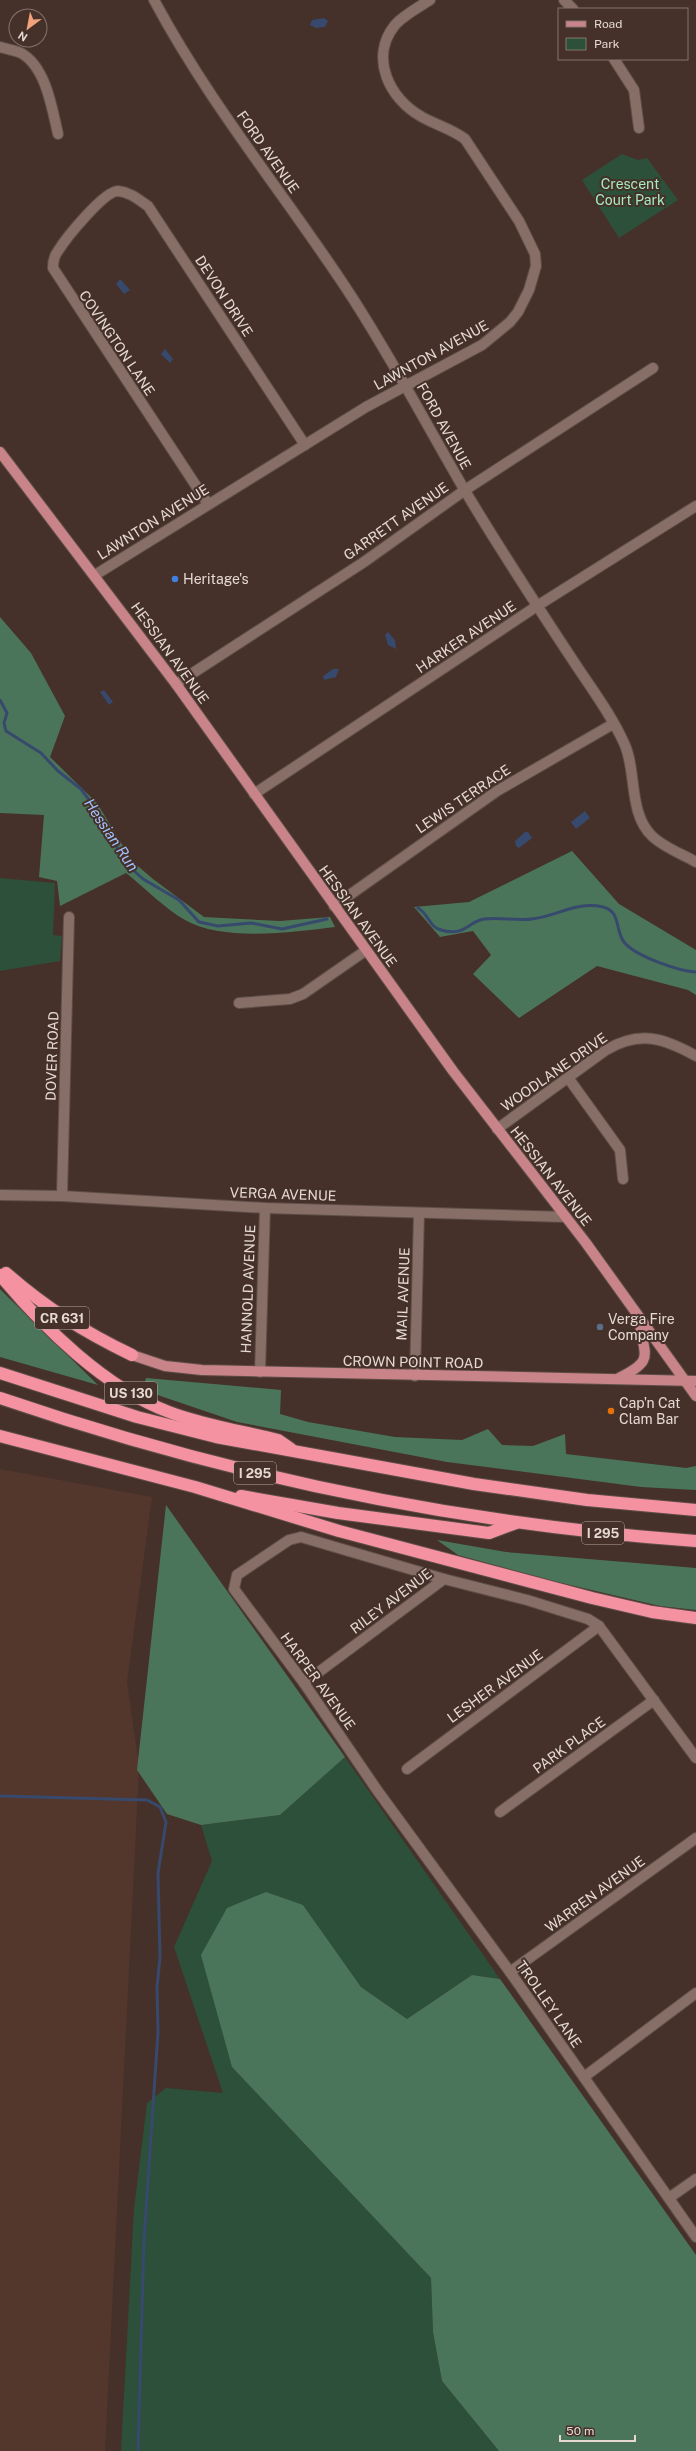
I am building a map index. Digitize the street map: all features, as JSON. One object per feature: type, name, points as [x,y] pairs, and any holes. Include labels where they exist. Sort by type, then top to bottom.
[{"type":"highway","name":"CR 631","points":[[0,1268],[52,1311],[93,1336],[132,1355]]},
{"type":"highway","name":"US 130","points":[[0,1275],[30,1309],[71,1348],[127,1391],[168,1412],[278,1440],[295,1452]]},
{"type":"highway","name":"I 295","points":[[0,1373],[136,1417],[216,1438],[474,1484],[587,1500],[696,1510]]},
{"type":"highway","name":"I 295","points":[[0,1398],[176,1454],[274,1478],[361,1496],[517,1522],[696,1541]]},
{"type":"highway","points":[[0,1436],[195,1487],[339,1531],[592,1598],[652,1612],[696,1618]]},
{"type":"highway","points":[[195,1487],[316,1509],[490,1532],[517,1522]]},
{"type":"main road","name":"HESSIAN AVENUE","points":[[0,452],[95,575],[176,684],[365,951],[497,1129],[566,1217],[640,1318],[691,1381],[696,1396]]},
{"type":"main road","points":[[616,1379],[636,1368],[645,1359],[646,1347],[640,1328],[640,1318]]},
{"type":"main road","name":"CROWN POINT ROAD","points":[[132,1355],[178,1368],[260,1372],[691,1381]]},
{"type":"street","name":"FORD AVENUE","points":[[154,0],[195,72],[346,288],[406,387],[465,490],[537,606],[614,724],[625,744],[637,805],[650,835],[696,862]]},
{"type":"street","name":"LAWNTON AVENUE","points":[[95,575],[366,407],[482,346],[502,330],[524,301],[536,266],[530,242],[473,148],[455,131],[422,116],[394,92],[383,70],[382,58],[389,34],[396,24],[430,0]]},
{"type":"street","points":[[564,0],[572,8]]},
{"type":"street","points":[[0,47],[21,53],[37,67],[50,103],[58,134]]},
{"type":"street","points":[[615,60],[634,90],[639,128]]},
{"type":"street","name":"DEVON DRIVE","points":[[102,200],[117,191],[128,193],[148,206],[305,445]]},
{"type":"street","name":"COVINGTON LANE","points":[[102,200],[58,251],[53,268],[57,278],[208,504]]},
{"type":"street","name":"GARRETT AVENUE","points":[[176,684],[364,562],[465,490],[653,368]]},
{"type":"street","name":"HARKER AVENUE","points":[[254,794],[537,606],[696,506]]},
{"type":"street","name":"LEWIS TERRACE","points":[[334,906],[497,791],[614,724]]},
{"type":"street","name":"DOVER ROAD","points":[[62,1196],[69,917]]},
{"type":"street","points":[[239,1003],[290,999],[303,994],[365,951]]},
{"type":"street","name":"WOODLANE DRIVE","points":[[497,1129],[618,1043],[635,1039],[665,1041],[696,1056]]},
{"type":"street","points":[[569,1078],[620,1150],[623,1179]]},
{"type":"street","name":"VERGA AVENUE","points":[[0,1195],[62,1196],[265,1208],[566,1217]]},
{"type":"street","name":"HANNOLD AVENUE","points":[[260,1372],[265,1208]]},
{"type":"street","name":"MAIL AVENUE","points":[[415,1376],[419,1213]]},
{"type":"street","name":"HARPER AVENUE","points":[[377,1790],[304,1683],[234,1590],[237,1575],[289,1540],[301,1537],[444,1579]]},
{"type":"street","name":"RILEY AVENUE","points":[[304,1683],[444,1579],[527,1600],[588,1619],[599,1626]]},
{"type":"street","points":[[599,1626],[696,1758]]},
{"type":"street","name":"LESHER AVENUE","points":[[407,1769],[599,1626]]},
{"type":"street","name":"PARK PLACE","points":[[500,1812],[654,1700]]},
{"type":"street","name":"TROLLEY LANE","points":[[377,1790],[510,1972],[696,2237]]},
{"type":"street","name":"WARREN AVENUE","points":[[510,1972],[696,1838]]},
{"type":"street","points":[[584,2076],[696,1993]]},
{"type":"street","points":[[669,2198],[696,2179]]},
{"type":"shaded area","points":[[0,1469],[152,1497],[127,1682],[139,1767],[105,2451],[0,2451]]},
{"type":"green space","name":"Crescent Court Park","points":[[622,154],[638,160],[647,158],[678,200],[619,238],[582,180]]},
{"type":"green space","points":[[0,617],[31,653],[65,716],[50,757],[97,803],[132,861],[153,879],[204,917],[280,921],[330,917],[335,927],[259,934],[219,931],[201,927],[185,920],[170,910],[126,873],[60,906],[57,881],[39,877],[44,815],[0,813]]},
{"type":"green space","points":[[572,851],[619,904],[696,950],[696,995],[688,990],[597,966],[519,1018],[473,974],[491,955],[473,931],[440,937],[414,907],[469,902]]},
{"type":"green space","points":[[0,878],[55,883],[53,935],[62,936],[60,961],[0,971]]},
{"type":"green space","points":[[0,1289],[10,1299],[98,1385],[0,1357]]},
{"type":"green space","points":[[146,1378],[281,1390],[280,1414],[308,1422],[395,1437],[462,1440],[488,1429],[502,1445],[533,1446],[565,1434],[566,1454],[686,1468],[696,1466],[696,1490],[641,1487],[447,1462],[237,1422],[143,1390]]},
{"type":"green space","points":[[166,1505],[345,1757],[280,1815],[201,1825],[167,1814],[137,1770]]},
{"type":"green space","points":[[437,1540],[506,1552],[696,1568],[696,1610],[660,1606],[553,1581],[458,1555]]},
{"type":"green space","points":[[345,1757],[500,1979],[472,1975],[407,2019],[361,1987],[303,1905],[232,2067],[431,2278],[433,2332],[442,2381],[499,2451],[121,2451],[134,2209],[147,2103],[166,2088],[223,2093],[174,1947],[212,1861],[201,1825],[280,1815]]},
{"type":"green space","points":[[266,1892],[303,1905],[361,1987],[407,2019],[472,1975],[500,1979],[696,2255],[696,2451],[499,2451],[442,2381],[433,2332],[431,2278],[232,2067],[201,1955],[227,1908]]},
{"type":"water","points":[[324,18],[328,21],[325,27],[316,28],[310,25],[312,20]]},
{"type":"water","points":[[120,279],[130,290],[124,294],[116,284]]},
{"type":"water","points":[[165,349],[173,359],[170,363],[161,354]]},
{"type":"water","points":[[388,632],[395,640],[396,649],[388,645],[385,635]]},
{"type":"water","points":[[333,669],[339,669],[336,677],[324,680],[323,676]]},
{"type":"water","points":[[104,690],[113,702],[109,705],[100,692]]},
{"type":"water","points":[[585,811],[590,818],[576,829],[571,822]]},
{"type":"water","points":[[525,832],[528,832],[532,838],[519,848],[516,846],[515,841]]},
{"type":"waterway","name":"Hessian Run","points":[[0,700],[7,713],[4,723],[6,731],[41,753],[58,771],[81,789],[92,804],[107,833],[132,869],[143,879],[179,900],[199,922],[218,926],[251,923],[282,929],[327,919]]},
{"type":"waterway","name":"Hessian Run","points":[[418,908],[437,928],[449,932],[455,932],[484,919],[532,919],[576,907],[603,907],[609,909],[613,913],[621,938],[637,952],[668,966],[696,972]]},
{"type":"waterway","points":[[0,1796],[147,1800],[160,1807],[166,1822],[158,1873],[160,1957],[157,1987],[158,2032],[144,2241],[138,2451]]},
{"type":"place","name":"Heritage's","points":[[175,579]]},
{"type":"place","name":"Verga Fire Company","points":[[600,1327]]},
{"type":"place","name":"Cap'n Cat Clam Bar","points":[[611,1411]]}]
